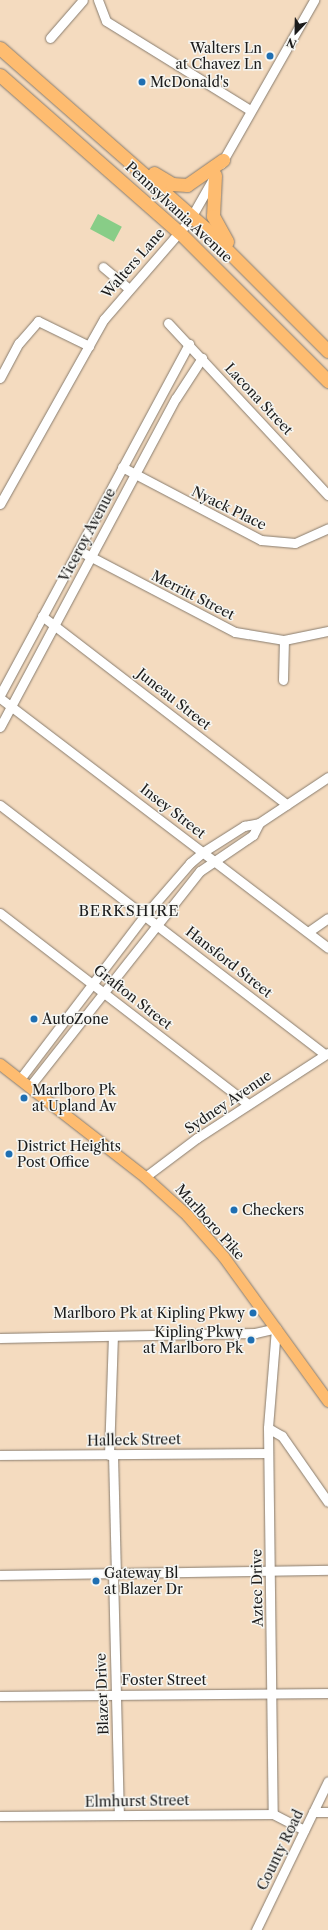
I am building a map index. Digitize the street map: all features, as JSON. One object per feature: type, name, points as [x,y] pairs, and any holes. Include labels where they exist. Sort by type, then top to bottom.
[{"type":"highway","name":"Pennsylvania Avenue","points":[[0,48],[122,152],[192,216],[247,268],[328,351]]},
{"type":"highway","name":"Pennsylvania Avenue","points":[[0,75],[179,232],[328,381]]},
{"type":"highway","points":[[122,152],[166,181],[182,186],[196,181],[223,160]]},
{"type":"highway","points":[[215,175],[212,205],[214,220],[247,268]]},
{"type":"main road","name":"Marlboro Pike","points":[[0,1064],[145,1177],[208,1238],[276,1328],[328,1401]]},
{"type":"street","points":[[50,38],[83,0]]},
{"type":"street","points":[[98,0],[106,21],[250,110]]},
{"type":"street","name":"Walters Lane","points":[[0,504],[88,346],[128,288],[192,216],[250,110],[314,0]]},
{"type":"street","points":[[103,267],[128,288]]},
{"type":"street","points":[[0,378],[19,343],[38,321],[88,346]]},
{"type":"street","name":"Lacona Street","points":[[168,323],[328,495]]},
{"type":"street","name":"Viceroy Avenue","points":[[0,696],[189,344]]},
{"type":"street","name":"Viceroy Avenue","points":[[0,727],[135,475],[202,358]]},
{"type":"street","name":"Nyack Place","points":[[122,468],[261,540],[295,543],[328,528]]},
{"type":"street","name":"Merritt Street","points":[[78,550],[224,628],[284,640],[328,631]]},
{"type":"street","name":"Juneau Street","points":[[42,616],[56,624],[287,805]]},
{"type":"street","points":[[283,680],[284,640]]},
{"type":"street","name":"Insey Street","points":[[0,696],[328,948]]},
{"type":"street","points":[[20,1079],[145,915],[203,852],[244,826],[259,823],[328,777]]},
{"type":"street","name":"Hansford Street","points":[[0,805],[327,1053]]},
{"type":"street","points":[[30,1086],[200,871],[253,835],[259,823]]},
{"type":"street","name":"Grafton Street","points":[[0,913],[248,1104]]},
{"type":"street","points":[[308,932],[328,918]]},
{"type":"street","name":"Sydney Avenue","points":[[145,1177],[248,1104],[327,1053]]},
{"type":"street","points":[[0,1338],[255,1333],[276,1328]]},
{"type":"street","name":"Aztec Drive","points":[[274,1814],[272,1572],[268,1428],[276,1328]]},
{"type":"street","name":"Blazer Drive","points":[[112,1336],[111,1454],[115,1573],[119,1815]]},
{"type":"street","points":[[268,1428],[282,1436],[328,1502]]},
{"type":"street","name":"Halleck Street","points":[[0,1455],[268,1453]]},
{"type":"street","points":[[0,1575],[328,1570]]},
{"type":"street","name":"Foster Street","points":[[0,1696],[116,1694],[328,1694]]},
{"type":"street","name":"County Road","points":[[256,1930],[328,1781]]},
{"type":"street","points":[[313,1812],[328,1812]]},
{"type":"street","points":[[274,1814],[304,1830]]},
{"type":"street","name":"Elmhurst Street","points":[[0,1816],[274,1814]]},
{"type":"green space","points":[[98,214],[122,227],[114,242],[90,229]]},
{"type":"place","name":"Walters Ln at Chavez Ln","points":[[270,56]]},
{"type":"place","name":"McDonald's","points":[[142,82]]},
{"type":"place","name":"AutoZone","points":[[34,1019]]},
{"type":"place","name":"Marlboro Pk at Upland Av","points":[[24,1098]]},
{"type":"place","name":"District Heights Post Office","points":[[9,1154]]},
{"type":"place","name":"Checkers","points":[[234,1210]]},
{"type":"place","name":"Marlboro Pk at Kipling Pkwy","points":[[253,1313]]},
{"type":"place","name":"Kipling Pkwy at Marlboro Pk","points":[[251,1340]]},
{"type":"place","name":"Gateway Bl at Blazer Dr","points":[[96,1581]]},
{"type":"district","name":"BERKSHIRE","points":[[129,911]]}]
